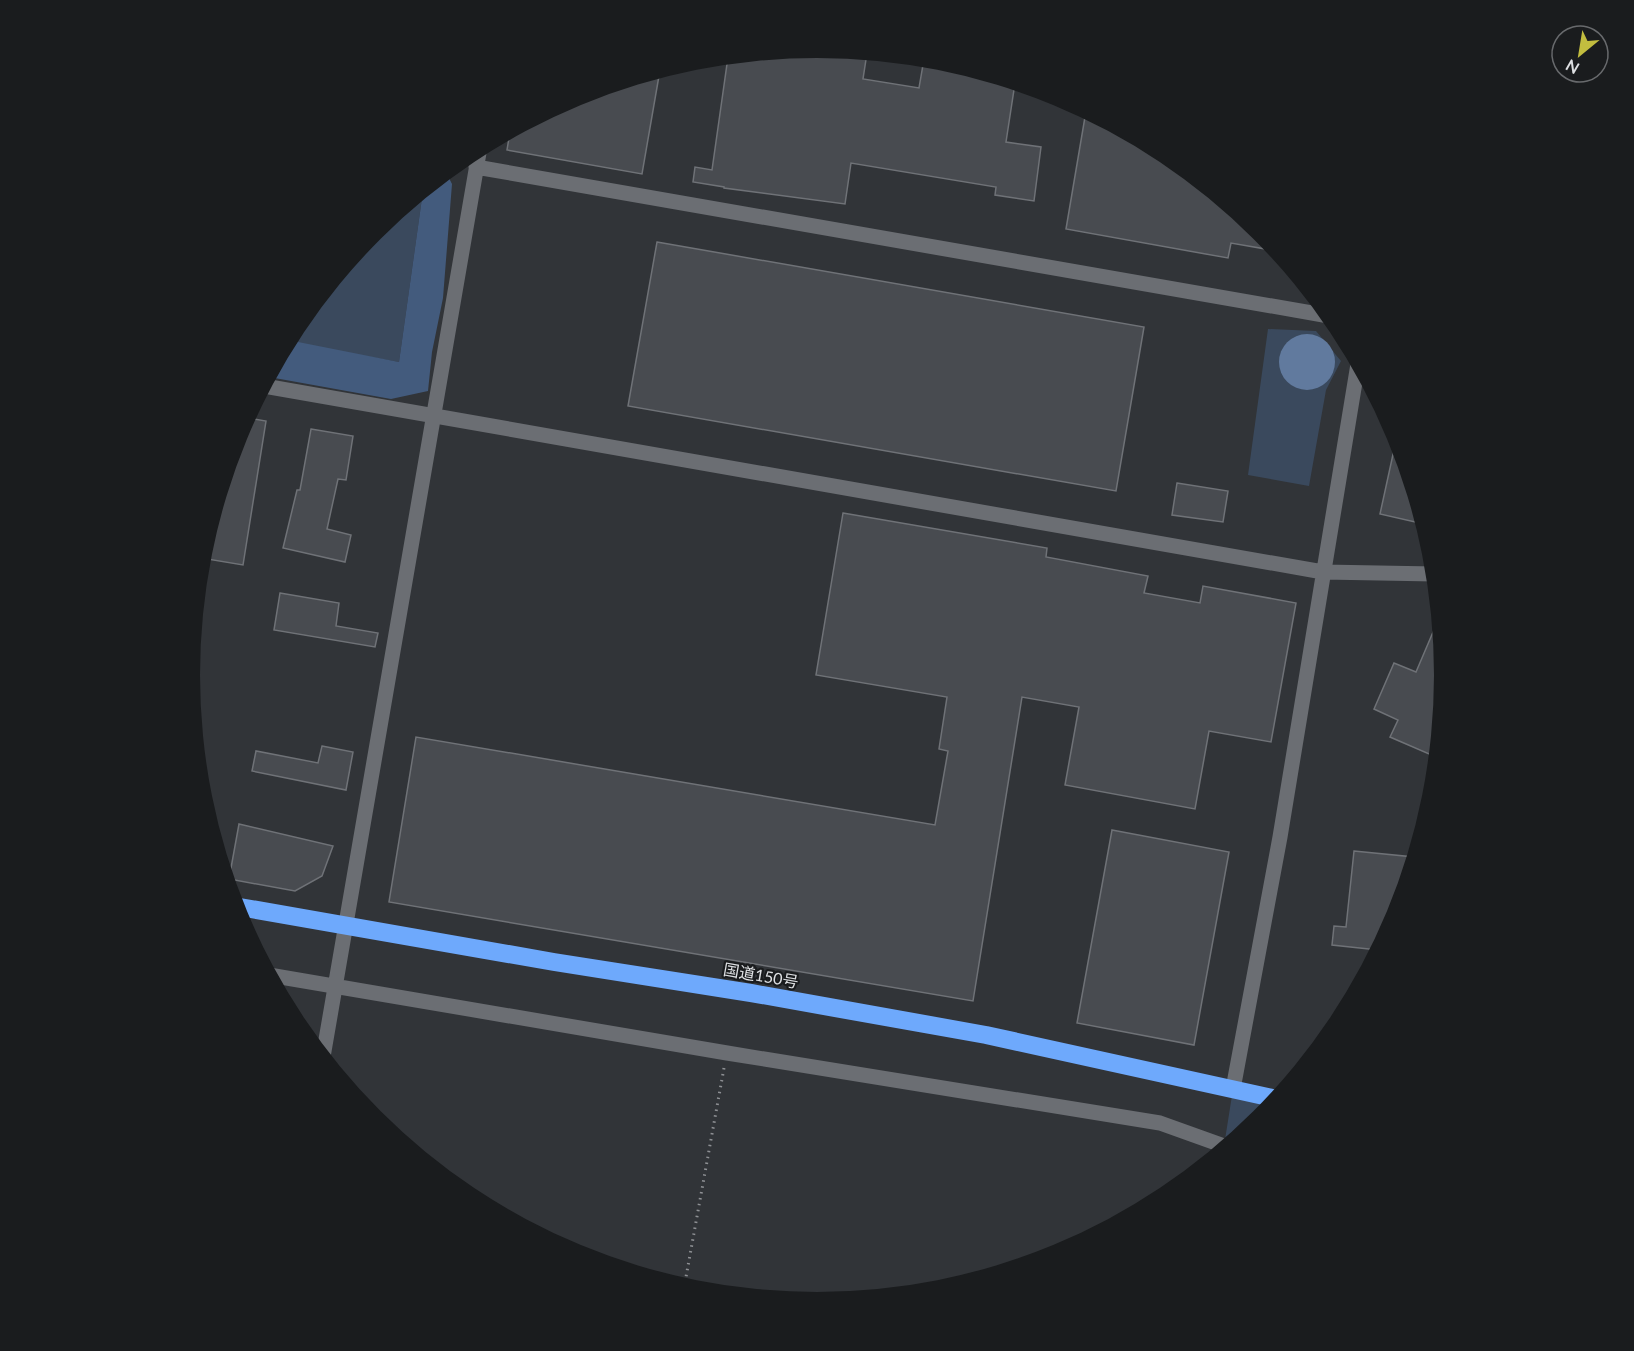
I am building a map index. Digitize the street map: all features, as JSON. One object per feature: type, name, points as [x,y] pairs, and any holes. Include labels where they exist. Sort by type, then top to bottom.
[{"type":"highway","name":"国道150号","points":[[246,908],[962,1031],[1267,1097]]},
{"type":"street","points":[[325,1047],[477,160]]},
{"type":"street","points":[[476,167],[1316,314]]},
{"type":"street","points":[[1233,1089],[1280,837],[1356,376]]},
{"type":"street","points":[[272,387],[1323,572],[1425,574]]},
{"type":"street","points":[[279,977],[727,1053],[1160,1123],[1218,1144]]},
{"type":"path","points":[[686,1278],[727,1053]]},
{"type":"shaded area","points":[[450,180],[452,184],[443,298],[432,352],[428,391],[391,399],[277,378],[298,342],[399,362],[421,202]]},
{"type":"shaded area","points":[[421,202],[399,362],[297,344],[353,269],[381,239]]},
{"type":"shaded area","points":[[1268,329],[1316,331],[1341,361],[1326,390],[1309,486],[1248,475]]},
{"type":"shaded area","points":[[1301,334],[1313,334],[1327,342],[1335,356],[1333,373],[1327,382],[1313,390],[1301,390],[1284,378],[1279,368],[1279,356],[1291,339]]},
{"type":"shaded area","points":[[1233,1089],[1267,1097],[1253,1112],[1225,1138]]},
{"type":"building","points":[[817,58],[866,61],[863,79],[919,88],[922,68],[1014,91],[1006,142],[1041,147],[1034,201],[995,195],[996,187],[851,163],[845,204],[693,182],[695,167],[712,170],[727,65],[777,60]]},
{"type":"building","points":[[658,80],[642,174],[507,150],[509,141],[544,122],[581,105]]},
{"type":"building","points":[[1085,120],[1160,162],[1224,212],[1262,248],[1231,243],[1228,258],[1066,229]]},
{"type":"building","points":[[657,242],[1144,327],[1116,491],[628,406]]},
{"type":"building","points":[[256,419],[266,421],[243,565],[211,560],[233,477]]},
{"type":"building","points":[[311,429],[353,436],[346,480],[338,479],[327,529],[351,535],[345,562],[283,548],[297,490],[300,490]]},
{"type":"building","points":[[1393,455],[1414,522],[1380,514]]},
{"type":"building","points":[[1177,483],[1228,491],[1223,522],[1172,515]]},
{"type":"building","points":[[843,513],[1047,548],[1046,557],[1148,576],[1144,593],[1200,603],[1203,586],[1296,603],[1271,742],[1209,731],[1195,809],[1065,785],[1079,707],[1022,697],[973,1001],[389,902],[416,737],[935,825],[948,751],[939,749],[947,697],[816,675]]},
{"type":"building","points":[[280,593],[339,603],[336,626],[378,633],[375,647],[274,630]]},
{"type":"building","points":[[1433,633],[1433,716],[1429,754],[1390,737],[1398,720],[1374,709],[1394,663],[1416,672]]},
{"type":"building","points":[[322,746],[353,752],[346,790],[252,771],[256,751],[318,763]]},
{"type":"building","points":[[239,824],[333,846],[322,876],[295,891],[235,880],[231,868]]},
{"type":"building","points":[[1112,830],[1229,852],[1194,1045],[1077,1023]]},
{"type":"building","points":[[1354,851],[1406,856],[1387,912],[1369,949],[1332,945],[1334,926],[1346,927]]}]
